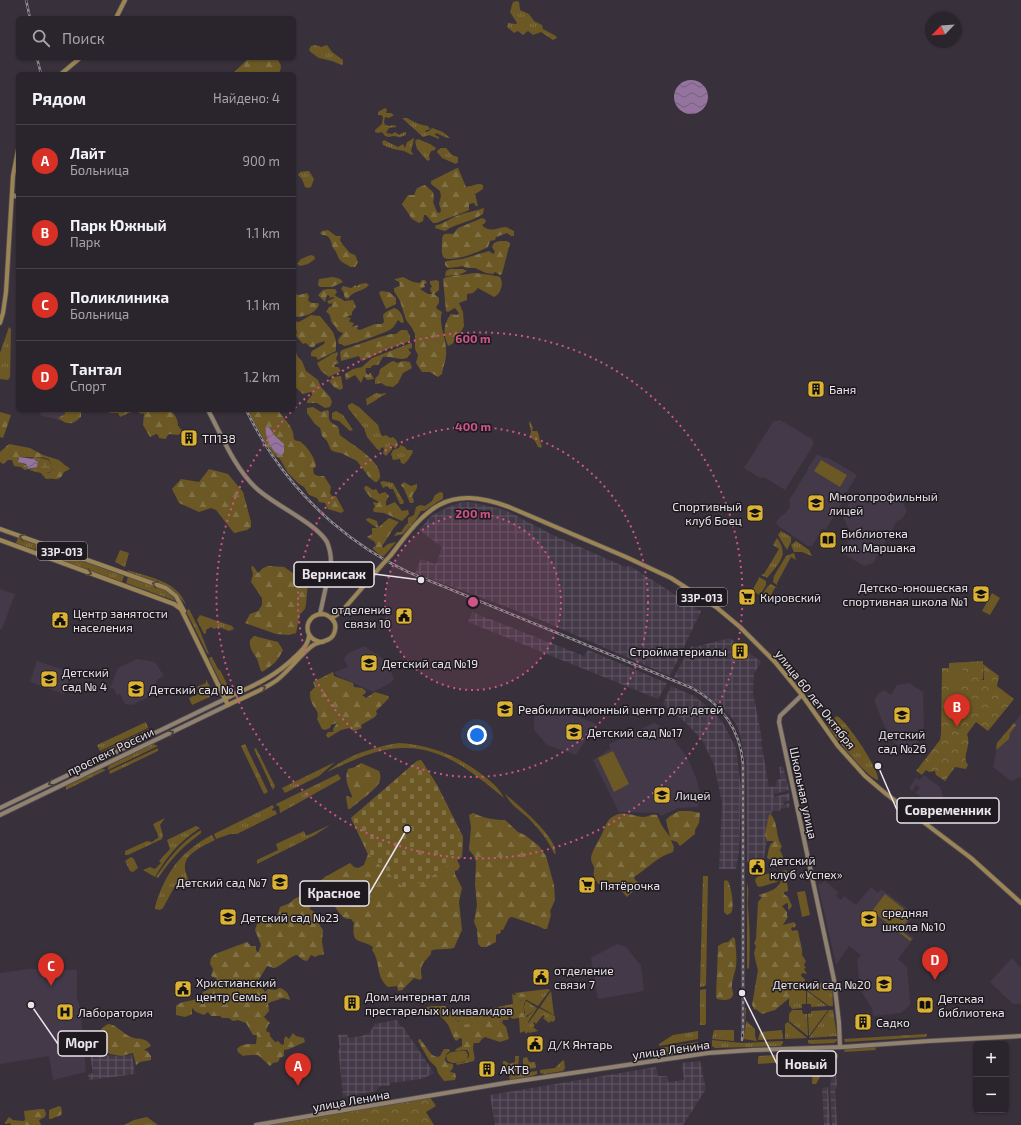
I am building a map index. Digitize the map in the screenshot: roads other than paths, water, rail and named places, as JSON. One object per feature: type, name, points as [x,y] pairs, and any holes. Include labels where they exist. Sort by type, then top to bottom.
[{"type":"main road","points":[[117,16],[125,0]]},
{"type":"main road","points":[[63,72],[78,60]]},
{"type":"main road","points":[[0,323],[6,292],[13,176],[16,160]]},
{"type":"main road","points":[[12,195],[16,196]]},
{"type":"main road","points":[[209,412],[237,463],[250,481],[268,498],[315,530],[327,542],[331,555],[331,563],[320,614]]},
{"type":"main road","name":"улица 60 лет Октября","points":[[332,618],[342,611],[427,512],[442,503],[466,498],[483,499],[498,503],[649,567],[671,578],[716,607],[745,632],[775,662],[802,695],[838,746],[865,776],[884,793],[971,858],[1021,903]]},
{"type":"main road","name":"33Р-013","points":[[0,529],[166,588],[178,598],[186,619]]},
{"type":"main road","name":"33Р-013","points":[[0,540],[170,601],[179,607],[228,705]]},
{"type":"main road","points":[[225,700],[269,678],[307,646],[309,635],[307,627],[308,622],[314,616],[324,614],[332,618],[336,629],[331,639],[313,645],[288,671],[272,683],[228,705]]},
{"type":"main road","points":[[309,635],[314,640],[323,642]]},
{"type":"main road","name":"Школьная улица","points":[[802,695],[780,716],[779,722],[834,980],[839,1023],[840,1048]]},
{"type":"main road","name":"проспект России","points":[[0,808],[225,700]]},
{"type":"main road","name":"проспект России","points":[[0,815],[228,705]]},
{"type":"main road","name":"улица Ленина","points":[[256,1125],[505,1083],[708,1053],[754,1050],[840,1048],[1021,1036]]},
{"type":"water","points":[[688,80],[694,80],[698,81],[705,87],[708,97],[707,104],[701,111],[694,114],[688,114],[684,113],[677,107],[674,100],[674,94],[675,90],[681,83]]},
{"type":"water","points":[[266,426],[268,426],[275,436],[284,444],[284,452],[282,455],[278,455],[271,446],[267,438]]},
{"type":"water","points":[[19,457],[34,459],[38,462],[37,467],[28,469],[26,464],[18,462]]},
{"type":"railway","points":[[26,0],[30,16]]},
{"type":"railway","points":[[38,60],[40,72]]},
{"type":"railway","points":[[247,412],[268,450],[300,491],[332,522],[368,550],[408,572],[692,688],[721,710],[734,730],[743,765],[742,1040]]},
{"type":"place","name":"Баня","points":[[816,389]]},
{"type":"place","name":"ТП138","points":[[189,438]]},
{"type":"place","name":"Многопрофильный лицей","points":[[816,503]]},
{"type":"place","name":"Спортивный клуб Боец","points":[[755,513]]},
{"type":"place","name":"Библиотека им. Маршака","points":[[828,540]]},
{"type":"place","name":"Вернисаж","points":[[421,580]]},
{"type":"place","name":"Детско-юношеская спортивная школа №1","points":[[981,594]]},
{"type":"place","name":"Кировский","points":[[747,597]]},
{"type":"place","name":"отделение связи 10","points":[[404,616]]},
{"type":"place","name":"Центр занятости населения","points":[[60,620]]},
{"type":"place","name":"Стройматериалы","points":[[740,651]]},
{"type":"place","name":"Детский сад №19","points":[[369,663]]},
{"type":"place","name":"Детский сад № 4","points":[[49,679]]},
{"type":"place","name":"Детский сад № 8","points":[[136,689]]},
{"type":"place","name":"Реабилитационный центр для детей","points":[[505,709]]},
{"type":"place","name":"Детский сад №26","points":[[902,715]]},
{"type":"place","name":"Парк Южный","points":[[957,727]]},
{"type":"place","name":"Детский сад №17","points":[[574,732]]},
{"type":"place","name":"Современник","points":[[878,766]]},
{"type":"place","name":"Лицей","points":[[662,795]]},
{"type":"place","name":"Красное","points":[[407,829]]},
{"type":"place","name":"детский клуб «Успех»","points":[[757,867]]},
{"type":"place","name":"Детский сад №7","points":[[280,882]]},
{"type":"place","name":"Пятёрочка","points":[[587,885]]},
{"type":"place","name":"Детский сад №23","points":[[228,917]]},
{"type":"place","name":"средняя школа №10","points":[[869,919]]},
{"type":"place","name":"отделение связи 7","points":[[541,977]]},
{"type":"place","name":"Тантал","points":[[935,980]]},
{"type":"place","name":"Детский сад №20","points":[[884,984]]},
{"type":"place","name":"Поликлиника","points":[[51,986]]},
{"type":"place","name":"Христианский центр Семья","points":[[183,989]]},
{"type":"place","name":"Новый","points":[[742,993]]},
{"type":"place","name":"Дом-интернат для престарелых и инвалидов","points":[[352,1003]]},
{"type":"place","name":"Морг","points":[[31,1005]]},
{"type":"place","name":"Детская библиотека","points":[[925,1005]]},
{"type":"place","name":"Лаборатория","points":[[65,1012]]},
{"type":"place","name":"Садко","points":[[863,1022]]},
{"type":"place","name":"Д/К Янтарь","points":[[535,1044]]},
{"type":"place","name":"АКТВ","points":[[487,1069]]},
{"type":"place","name":"Лайт","points":[[298,1086]]}]
